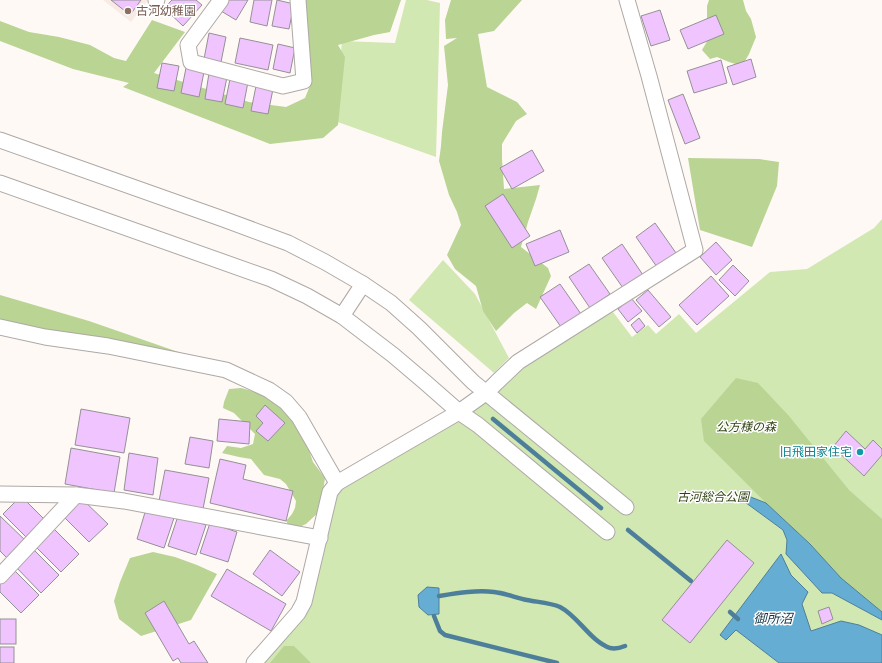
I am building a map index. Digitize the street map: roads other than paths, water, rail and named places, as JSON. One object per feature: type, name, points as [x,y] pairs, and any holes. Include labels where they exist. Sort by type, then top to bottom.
[{"type":"street","points":[[221,0],[188,46],[191,62],[282,86],[304,81],[298,0]]},
{"type":"street","points":[[254,663],[302,607],[330,492],[337,483],[459,412],[487,392],[518,362],[696,250],[627,0]]},
{"type":"street","points":[[0,140],[288,244],[325,262],[363,284],[391,304],[419,328],[473,382],[626,508]]},
{"type":"street","points":[[0,183],[271,279],[307,296],[342,316],[404,364],[459,412],[478,425],[607,532]]},
{"type":"street","points":[[342,316],[363,284]]},
{"type":"street","points":[[0,327],[45,337],[108,346],[207,366],[226,370],[240,376],[269,390],[286,402],[299,417],[337,483]]},
{"type":"street","points":[[0,494],[76,495],[124,500],[320,538]]},
{"type":"street","points":[[0,576],[76,495]]},
{"type":"water","name":"御所沼","points":[[743,494],[766,503],[810,544],[841,578],[882,612],[882,620],[832,593],[822,593],[786,554],[787,540],[783,530],[738,497]]},
{"type":"water","name":"御所沼","points":[[781,554],[791,575],[808,592],[802,604],[811,631],[841,621],[859,625],[882,635],[882,663],[779,663],[736,630],[726,640],[720,635]]},
{"type":"water","points":[[427,587],[439,588],[439,614],[428,615],[419,607],[418,595]]},
{"type":"waterway","points":[[493,419],[601,508]]},
{"type":"waterway","points":[[628,530],[691,581]]},
{"type":"waterway","points":[[439,596],[487,591],[552,604],[560,607],[573,616],[596,640],[603,645],[610,648],[625,646]]},
{"type":"waterway","points":[[730,612],[738,619]]},
{"type":"waterway","points":[[434,616],[440,631],[445,635],[557,663]]},
{"type":"place","name":"古河幼稚園","points":[[128,11]]},
{"type":"place","name":"旧飛田家住宅","points":[[860,452]]},
{"type":"park label","name":"公方様の森","points":[[746,427]]},
{"type":"park label","name":"古河総合公園","points":[[713,497]]}]
